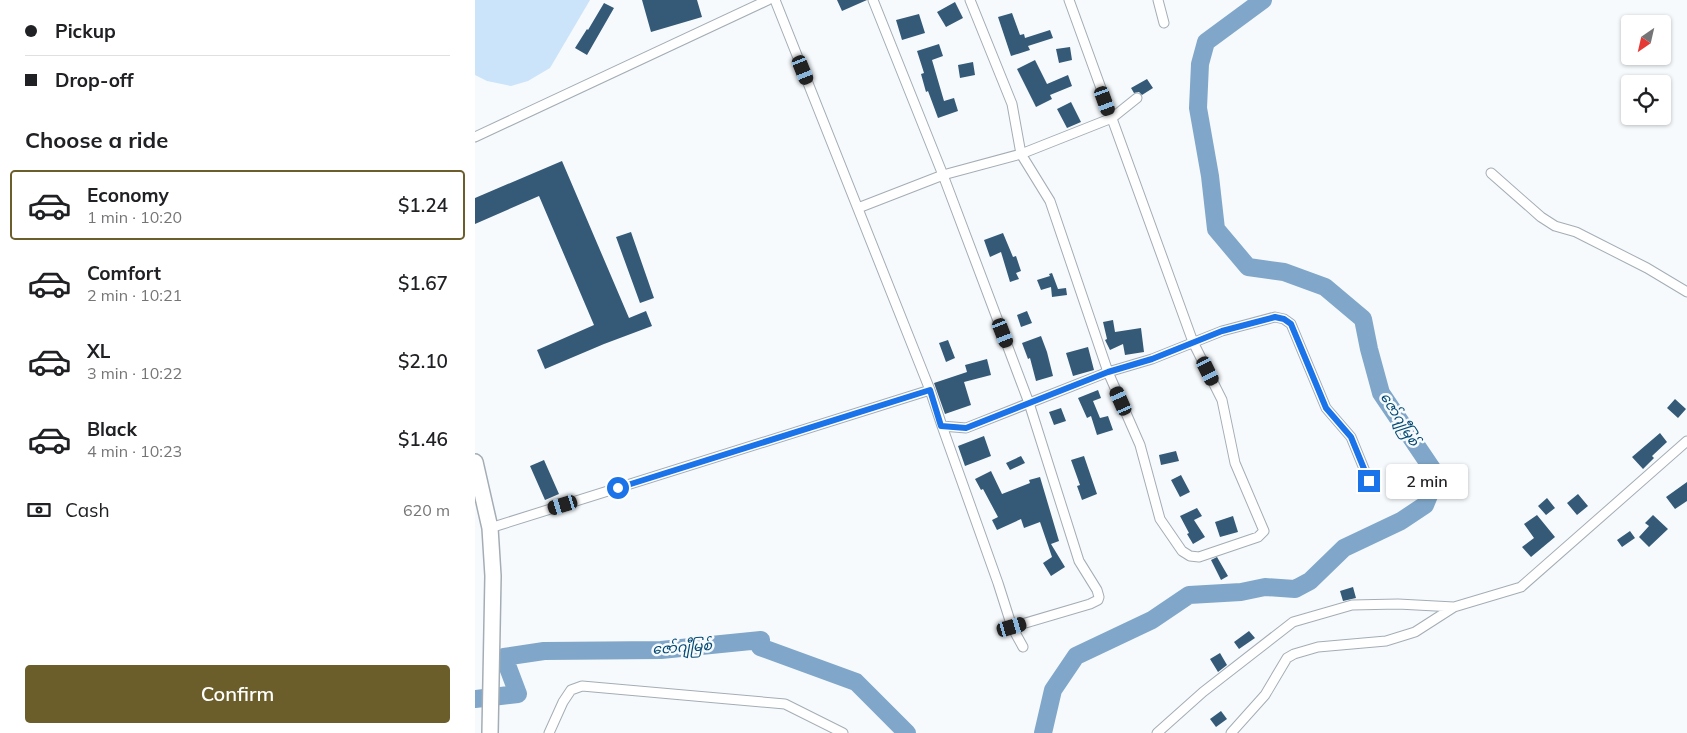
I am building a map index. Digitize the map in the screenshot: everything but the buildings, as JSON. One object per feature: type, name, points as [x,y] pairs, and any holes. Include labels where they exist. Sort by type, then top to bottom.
[{"type":"highway","points":[[475,462],[490,528],[493,576],[490,733]]},
{"type":"street","points":[[475,137],[768,0]]},
{"type":"street","points":[[775,0],[930,390],[1012,627],[1023,646]]},
{"type":"street","points":[[873,0],[943,175],[1029,403],[1079,561],[1097,590],[1099,597],[1098,600],[1090,604],[1012,627]]},
{"type":"street","points":[[970,0],[1012,104],[1021,154],[1049,201],[1108,372],[1140,446],[1160,519],[1182,551],[1190,556],[1199,558],[1258,537],[1264,531],[1235,463],[1222,400],[1193,342],[1069,0]]},
{"type":"street","points":[[1158,0],[1164,23]]},
{"type":"street","points":[[858,208],[943,175],[1021,154],[1111,118],[1137,98]]},
{"type":"street","points":[[1491,173],[1541,217],[1555,226],[1576,232],[1647,268],[1687,292]]},
{"type":"street","points":[[941,426],[966,428],[1108,372],[1152,359],[1222,331],[1275,317],[1284,319],[1291,324],[1326,408],[1351,437],[1369,481]]},
{"type":"street","points":[[490,528],[930,390]]},
{"type":"street","points":[[1231,733],[1265,695],[1287,658],[1294,654],[1318,647],[1386,640],[1415,632],[1454,607],[1521,587],[1687,441]]},
{"type":"street","points":[[1157,733],[1203,692],[1293,622],[1351,605],[1398,604],[1454,607]]},
{"type":"street","points":[[549,733],[563,702],[571,690],[582,686],[785,704],[843,733]]},
{"type":"shaded area","points":[[475,0],[590,0],[550,68],[528,81],[511,86],[487,81],[475,75]]},
{"type":"waterway","name":"ဇော်ဂျီမြစ်","points":[[1043,733],[1053,690],[1076,656],[1152,620],[1189,595],[1241,592],[1265,587],[1295,589],[1310,581],[1344,548],[1401,521],[1425,505],[1437,476],[1381,393],[1363,319],[1325,287],[1284,272],[1248,267],[1216,229],[1210,176],[1198,108],[1200,64],[1206,42],[1263,0]]},
{"type":"waterway","name":"ဇော်ဂျီမြစ်","points":[[475,699],[518,694],[504,657],[544,651],[661,650],[761,640],[760,647],[856,682],[907,733]]},
{"type":"route","points":[[618,488],[930,390],[941,426],[966,428],[1108,372],[1152,359],[1222,331],[1275,317],[1284,319],[1291,324],[1326,408],[1351,437],[1369,481]]}]
